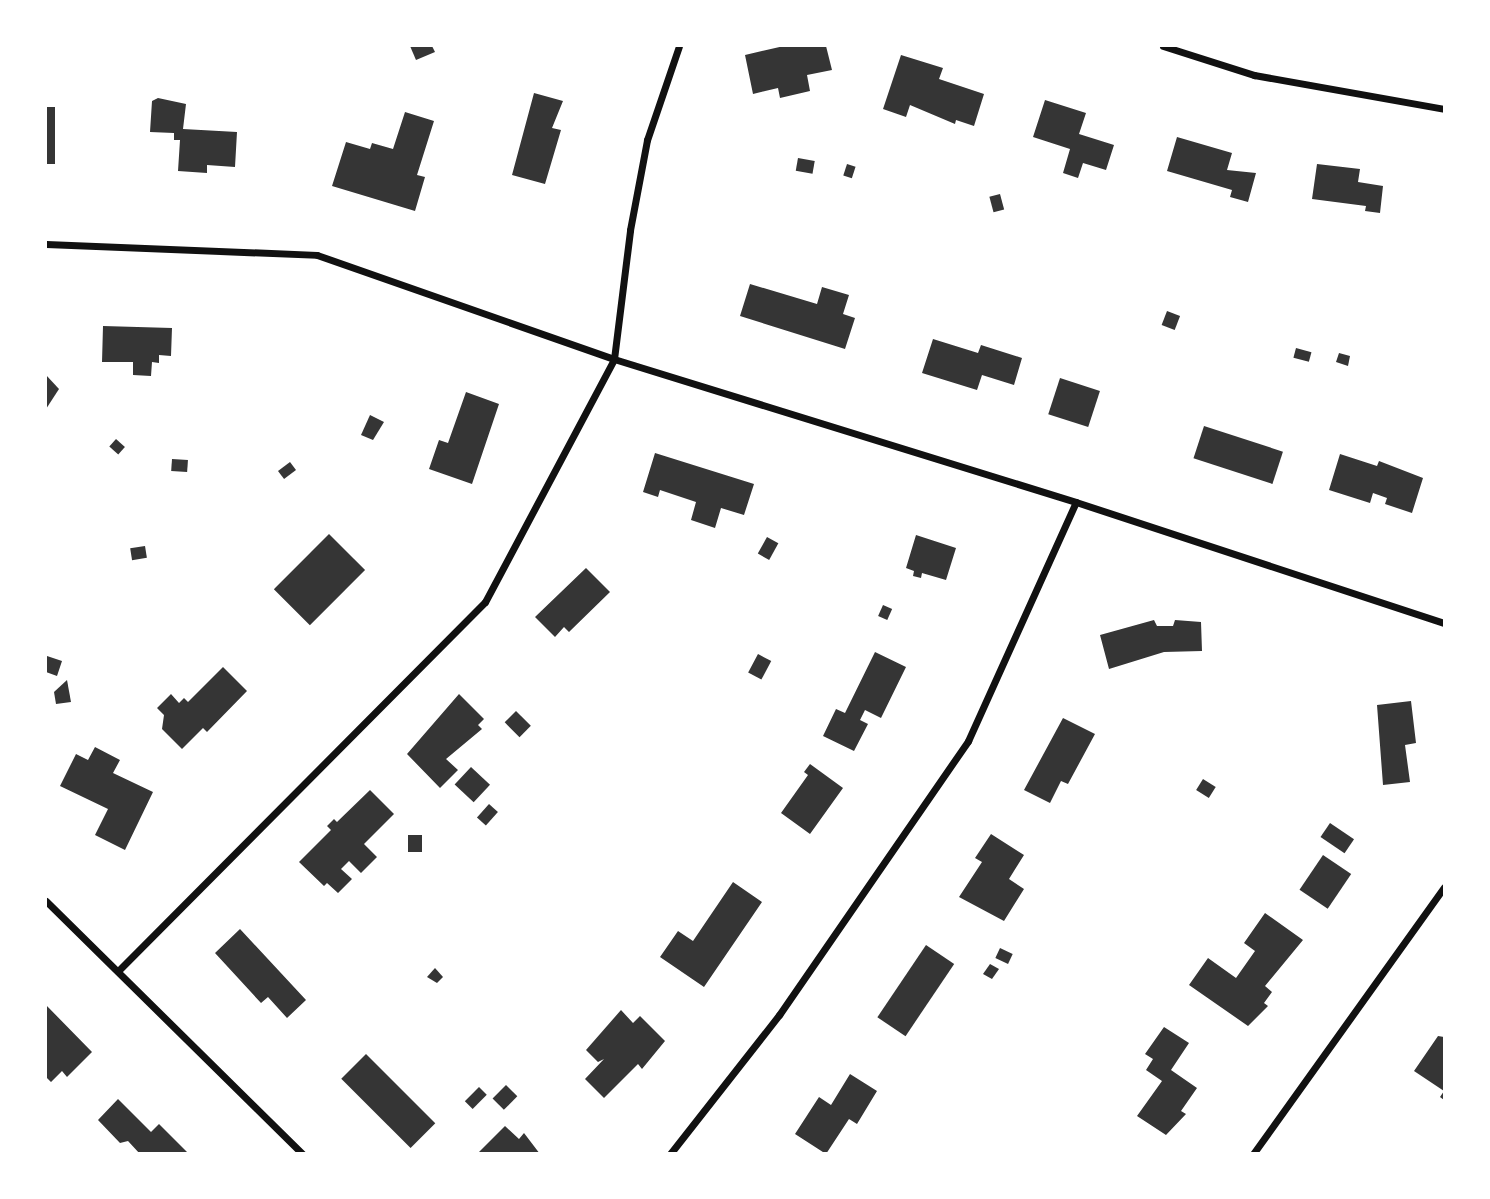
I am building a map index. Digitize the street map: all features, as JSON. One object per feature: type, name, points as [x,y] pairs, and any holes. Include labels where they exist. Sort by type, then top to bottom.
[{"type":"street","points":[[118,971],[485,602],[614,359],[630,230],[647,140],[679,46]]},
{"type":"street","points":[[1163,46],[1254,75],[1444,109]]},
{"type":"street","points":[[46,244],[317,255],[614,359],[1076,502],[1444,622]]},
{"type":"street","points":[[670,1153],[779,1015],[968,741],[1076,502]]},
{"type":"street","points":[[1253,1153],[1444,887]]},
{"type":"street","points":[[46,901],[303,1153]]},
{"type":"building","points":[[410,46],[432,46],[435,52],[416,60]]},
{"type":"building","points":[[784,46],[826,46],[832,70],[807,75],[810,91],[780,98],[778,88],[753,94],[745,55]]},
{"type":"building","points":[[901,55],[943,68],[939,79],[984,94],[974,126],[956,120],[955,124],[910,105],[906,117],[883,109]]},
{"type":"building","points":[[534,93],[563,101],[552,128],[561,130],[545,184],[512,175]]},
{"type":"building","points":[[158,98],[186,104],[183,129],[237,132],[235,167],[207,165],[207,173],[178,171],[180,140],[174,140],[174,133],[150,132],[152,101]]},
{"type":"building","points":[[1045,100],[1086,113],[1079,134],[1114,145],[1106,170],[1083,163],[1078,178],[1063,173],[1070,149],[1033,137]]},
{"type":"building","points":[[46,107],[55,107],[55,164],[46,164]]},
{"type":"building","points":[[405,112],[434,121],[417,175],[425,177],[415,211],[332,186],[346,142],[370,149],[372,143],[393,149]]},
{"type":"building","points":[[1177,137],[1232,153],[1227,170],[1256,173],[1248,202],[1230,197],[1232,190],[1167,171]]},
{"type":"building","points":[[798,158],[815,161],[812,174],[796,171]]},
{"type":"building","points":[[847,164],[856,167],[852,178],[843,175]]},
{"type":"building","points":[[1317,164],[1360,169],[1358,182],[1383,186],[1380,213],[1365,211],[1366,206],[1312,199]]},
{"type":"building","points":[[1000,194],[1004,209],[994,212],[989,197]]},
{"type":"building","points":[[750,284],[817,304],[822,287],[849,295],[843,314],[855,318],[845,349],[740,316]]},
{"type":"building","points":[[1167,311],[1180,316],[1175,330],[1162,325]]},
{"type":"building","points":[[103,326],[172,328],[171,356],[159,355],[159,363],[152,362],[151,376],[133,375],[133,362],[102,362]]},
{"type":"building","points":[[933,339],[978,353],[981,345],[1022,358],[1014,385],[982,375],[977,390],[922,373]]},
{"type":"building","points":[[1296,348],[1311,352],[1309,362],[1293,358]]},
{"type":"building","points":[[1339,353],[1350,356],[1348,366],[1336,362]]},
{"type":"building","points":[[46,375],[59,389],[46,409]]},
{"type":"building","points":[[1060,378],[1100,391],[1088,427],[1048,414]]},
{"type":"building","points":[[466,392],[499,404],[472,484],[429,469],[439,440],[448,443]]},
{"type":"building","points":[[370,415],[384,422],[373,440],[361,435]]},
{"type":"building","points":[[1204,426],[1283,452],[1272,484],[1193,458]]},
{"type":"building","points":[[116,439],[125,447],[118,454],[109,446]]},
{"type":"building","points":[[655,453],[754,484],[744,515],[721,508],[715,528],[691,520],[696,502],[660,490],[658,497],[643,492]]},
{"type":"building","points":[[1340,454],[1377,466],[1379,461],[1423,478],[1412,513],[1385,504],[1387,498],[1373,493],[1370,503],[1329,490]]},
{"type":"building","points":[[172,459],[188,460],[187,472],[171,471]]},
{"type":"building","points":[[290,462],[296,470],[284,479],[278,471]]},
{"type":"building","points":[[329,534],[365,570],[310,625],[274,589]]},
{"type":"building","points":[[916,535],[956,548],[946,580],[922,573],[921,578],[913,576],[914,571],[906,568]]},
{"type":"building","points":[[767,537],[778,543],[769,560],[758,554]]},
{"type":"building","points":[[145,546],[147,558],[132,560],[130,548]]},
{"type":"building","points":[[586,568],[610,592],[569,632],[564,627],[555,637],[535,617]]},
{"type":"building","points":[[883,605],[892,609],[887,620],[878,616]]},
{"type":"building","points":[[1154,620],[1157,626],[1173,626],[1175,620],[1201,622],[1202,651],[1164,652],[1109,669],[1100,635]]},
{"type":"building","points":[[875,652],[906,667],[881,718],[865,710],[860,720],[868,724],[854,751],[823,736],[836,709],[845,713]]},
{"type":"building","points":[[758,654],[771,661],[761,680],[748,673]]},
{"type":"building","points":[[47,656],[62,661],[57,676],[46,672]]},
{"type":"building","points":[[223,667],[247,691],[207,732],[203,728],[182,749],[162,729],[164,715],[157,708],[171,694],[179,703],[184,698],[188,702]]},
{"type":"building","points":[[67,680],[71,702],[56,704],[54,692]]},
{"type":"building","points":[[459,694],[484,719],[478,725],[482,729],[446,759],[458,770],[440,788],[407,754]]},
{"type":"building","points":[[1411,701],[1416,743],[1405,745],[1410,782],[1383,785],[1377,705]]},
{"type":"building","points":[[516,711],[531,726],[520,737],[505,722]]},
{"type":"building","points":[[1063,718],[1095,734],[1068,784],[1061,781],[1050,803],[1024,790]]},
{"type":"building","points":[[95,747],[120,760],[113,773],[153,792],[125,850],[95,835],[108,809],[60,786],[76,754],[88,760]]},
{"type":"building","points":[[810,764],[843,788],[810,834],[781,813],[808,775],[804,772]]},
{"type":"building","points":[[471,767],[490,785],[474,802],[455,785]]},
{"type":"building","points":[[1203,779],[1216,787],[1209,798],[1196,790]]},
{"type":"building","points":[[370,790],[394,814],[364,844],[377,857],[361,873],[349,861],[341,869],[352,879],[338,893],[327,883],[324,886],[299,862],[331,830],[327,826],[334,819],[337,822]]},
{"type":"building","points":[[489,804],[498,812],[486,825],[477,817]]},
{"type":"building","points":[[1330,823],[1354,839],[1345,853],[1320,837]]},
{"type":"building","points":[[991,834],[1024,855],[1009,879],[1024,889],[1004,921],[959,897],[982,862],[975,858]]},
{"type":"building","points":[[408,835],[422,835],[422,852],[408,852]]},
{"type":"building","points":[[1323,855],[1351,874],[1328,909],[1300,890]]},
{"type":"building","points":[[733,882],[762,902],[704,987],[660,957],[678,931],[693,941]]},
{"type":"building","points":[[1265,913],[1303,940],[1265,986],[1272,992],[1264,1003],[1268,1006],[1248,1026],[1189,985],[1208,958],[1236,978],[1255,951],[1244,943]]},
{"type":"building","points":[[240,929],[306,1000],[287,1018],[268,997],[261,1003],[215,953]]},
{"type":"building","points":[[926,945],[954,964],[906,1036],[877,1017]]},
{"type":"building","points":[[1000,948],[1013,954],[1008,964],[995,958]]},
{"type":"building","points":[[990,964],[999,969],[992,979],[983,974]]},
{"type":"building","points":[[435,968],[443,977],[437,983],[427,977]]},
{"type":"building","points":[[46,1005],[92,1052],[67,1077],[62,1071],[51,1082],[46,1077]]},
{"type":"building","points":[[621,1010],[633,1023],[640,1016],[665,1041],[642,1069],[638,1064],[604,1098],[585,1079],[604,1059],[598,1062],[586,1050]]},
{"type":"building","points":[[1164,1027],[1189,1043],[1171,1070],[1197,1088],[1181,1111],[1186,1114],[1166,1135],[1137,1116],[1162,1081],[1146,1070],[1153,1059],[1145,1054]]},
{"type":"building","points":[[1438,1036],[1444,1037],[1444,1091],[1414,1071]]},
{"type":"building","points":[[366,1054],[435,1123],[411,1148],[341,1079]]},
{"type":"building","points":[[850,1074],[877,1091],[857,1124],[849,1119],[826,1154],[795,1134],[819,1097],[831,1105]]},
{"type":"building","points":[[506,1085],[517,1096],[504,1110],[493,1098]]},
{"type":"building","points":[[479,1087],[487,1095],[473,1109],[465,1101]]},
{"type":"building","points":[[118,1099],[151,1132],[159,1124],[189,1154],[140,1154],[128,1141],[120,1143],[98,1120]]},
{"type":"building","points":[[505,1126],[519,1139],[524,1133],[540,1154],[477,1154]]}]
